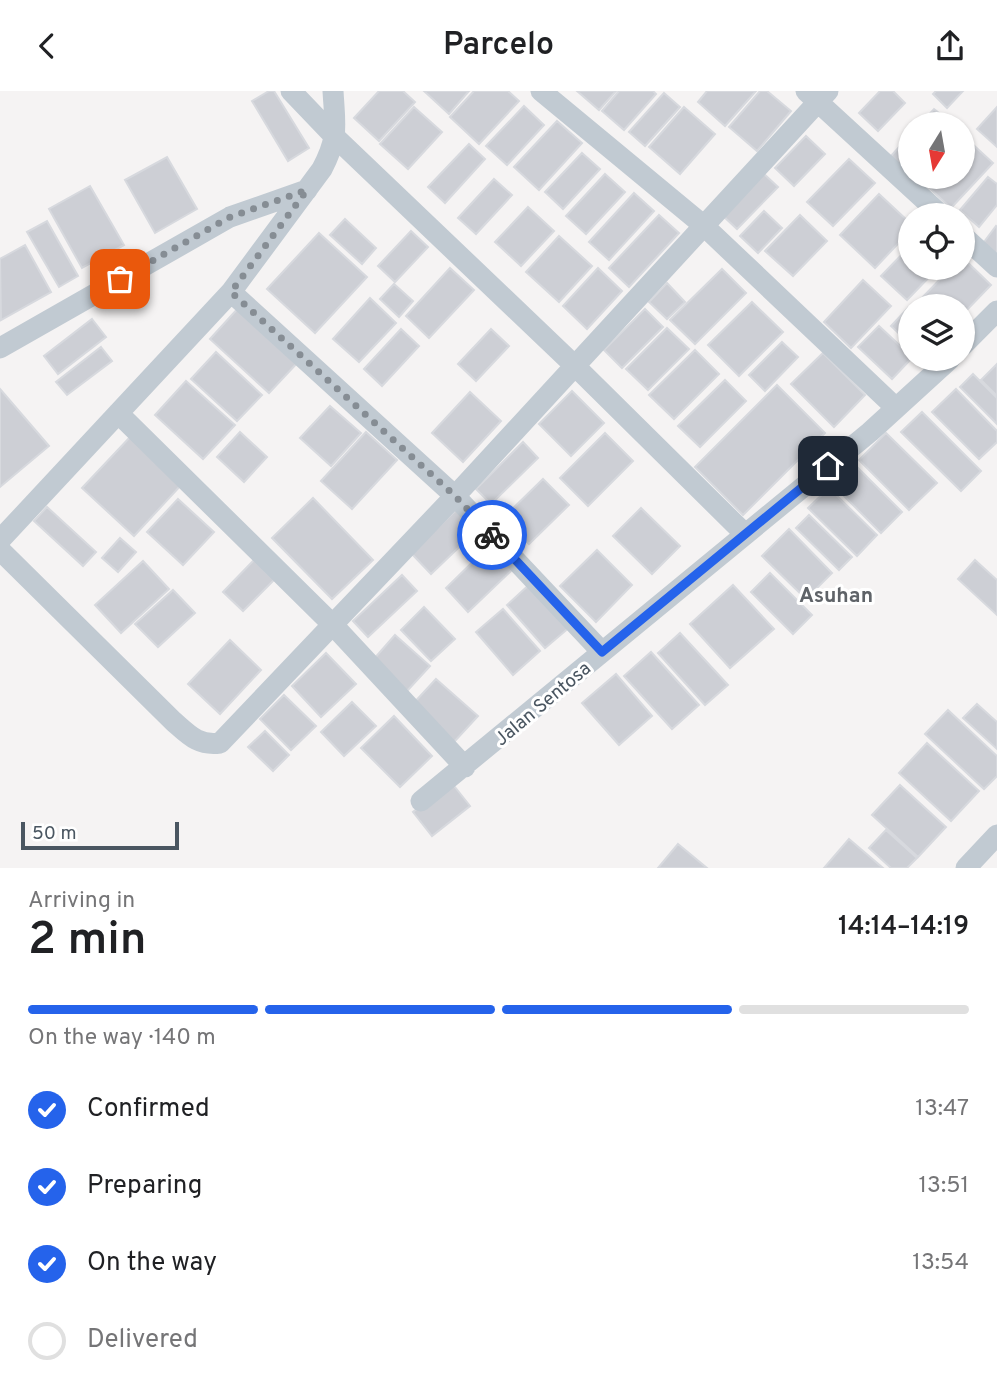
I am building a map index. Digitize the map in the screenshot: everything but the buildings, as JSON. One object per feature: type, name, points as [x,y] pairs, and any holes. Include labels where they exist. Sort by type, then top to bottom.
[{"type":"street","points":[[290,91],[745,534]]},
{"type":"street","points":[[0,540],[231,292],[307,190],[322,169],[335,137],[333,91]]},
{"type":"street","points":[[541,91],[703,225],[896,408]]},
{"type":"street","points":[[0,550],[193,739],[208,745],[220,743],[575,366],[818,94],[929,203]]},
{"type":"street","points":[[5,344],[230,217],[307,190]]},
{"type":"street","points":[[975,247],[997,267]]},
{"type":"street","points":[[231,292],[455,496],[602,652]]},
{"type":"street","points":[[975,333],[997,311]]},
{"type":"street","name":"Jalan Sentosa","points":[[421,801],[745,534],[937,371]]},
{"type":"street","points":[[118,412],[333,625],[465,767]]},
{"type":"street","points":[[967,868],[997,835]]},
{"type":"way so far","points":[[120,279],[230,217],[307,190],[231,292],[455,496],[492,535]]},
{"type":"district","name":"Asuhan","points":[[836,595]]},
{"type":"route","points":[[492,535],[602,652],[828,466]]}]
